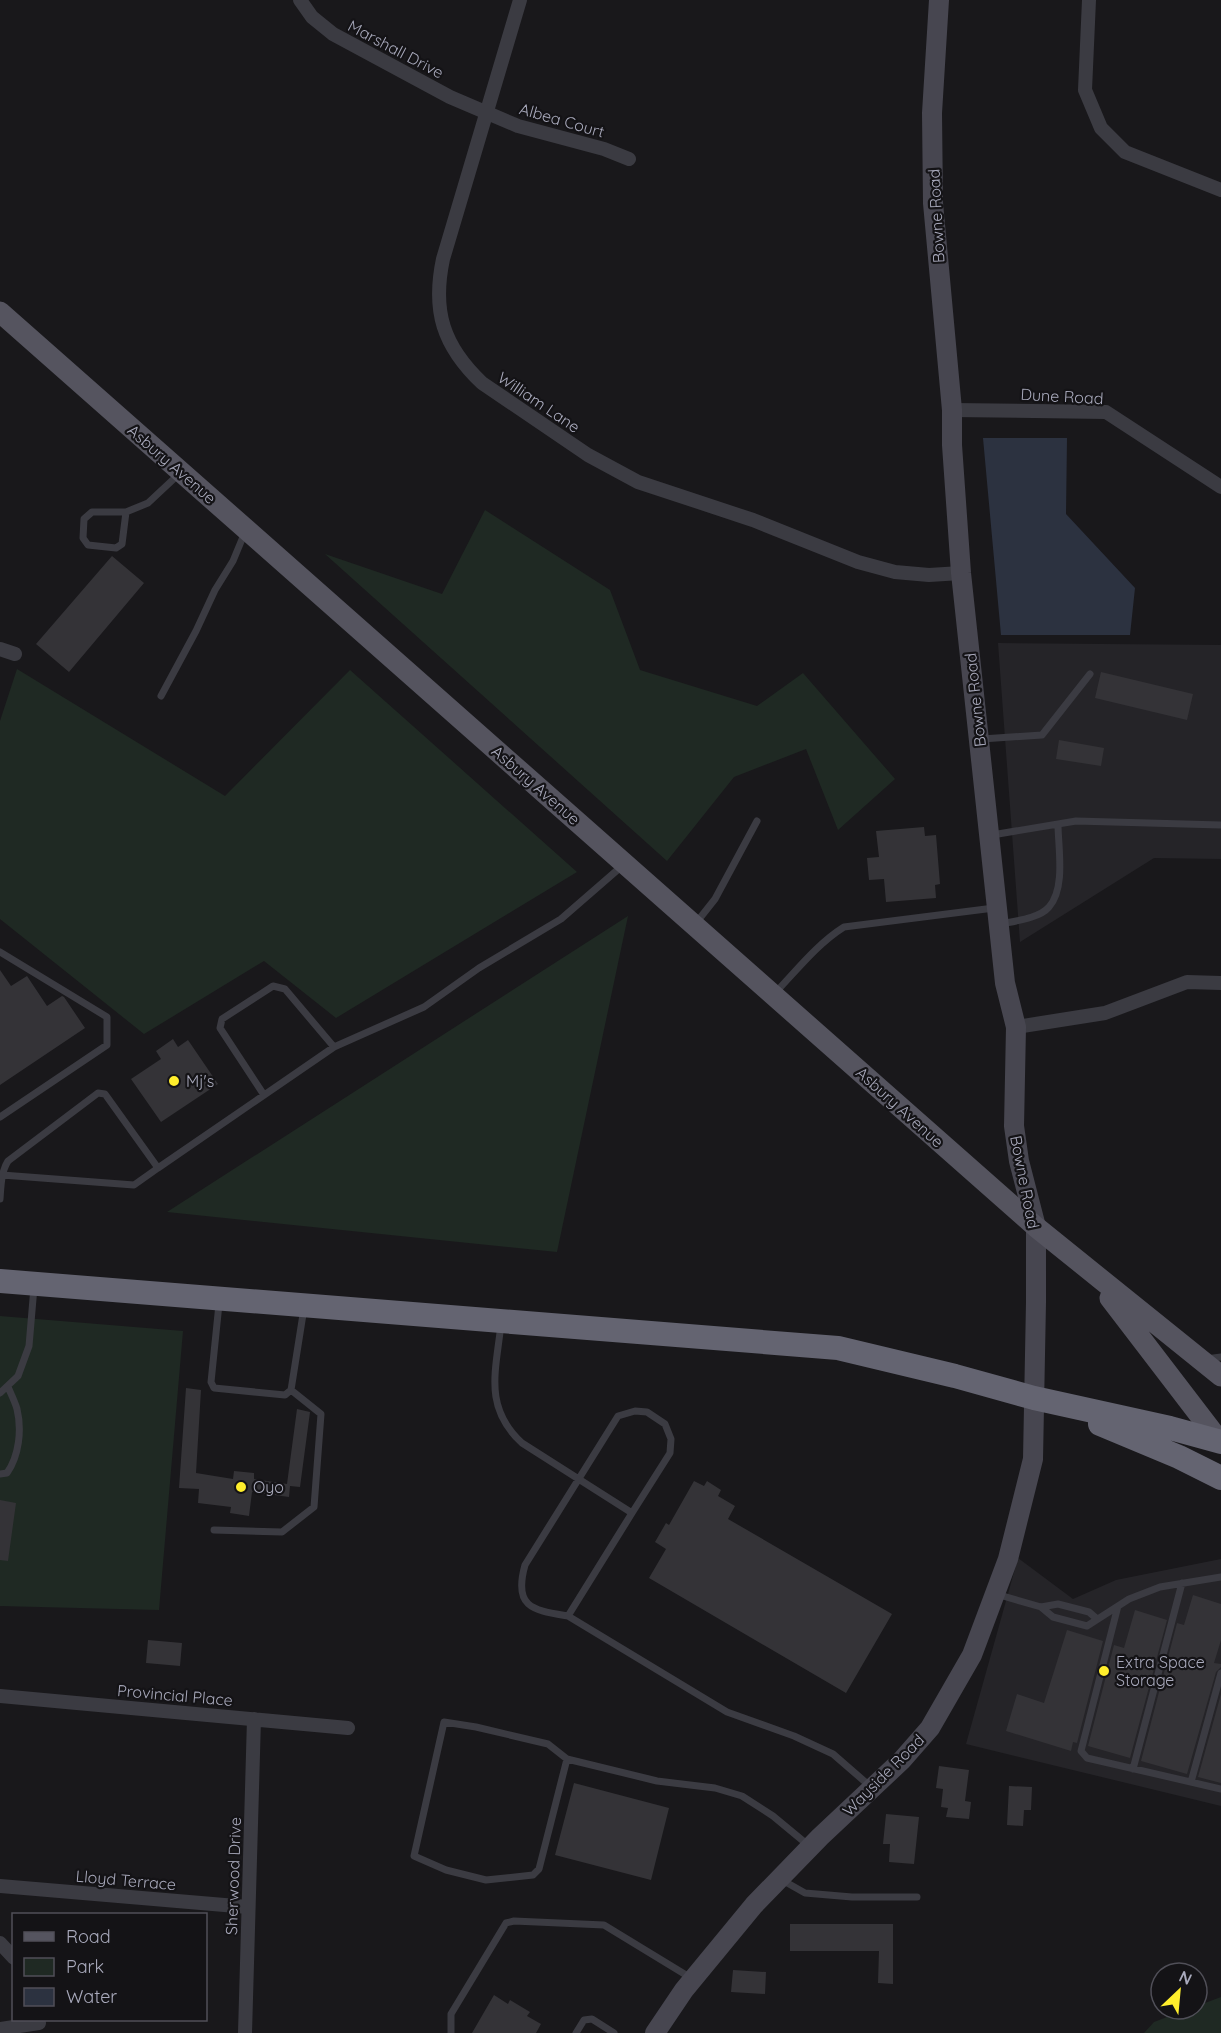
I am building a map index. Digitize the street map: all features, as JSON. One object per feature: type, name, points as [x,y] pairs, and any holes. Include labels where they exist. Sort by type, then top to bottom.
[{"type":"highway","points":[[0,1281],[838,1348],[956,1376],[1034,1398],[1135,1438],[1221,1478]]},
{"type":"highway","name":"Asbury Avenue","points":[[1034,1398],[1170,1428],[1220,1442]]},
{"type":"main road","name":"Asbury Avenue","points":[[0,312],[1036,1227],[1073,1258],[1211,1358],[1221,1376]]},
{"type":"main road","name":"Asbury Avenue","points":[[1073,1258],[1115,1303],[1220,1442]]},
{"type":"street","name":"Marshall Drive","points":[[300,0],[312,17],[333,34],[450,97],[487,112]]},
{"type":"street","name":"William Lane","points":[[520,0],[439,278],[440,316],[445,334],[456,354],[482,383],[588,455],[638,482],[753,520],[858,562],[914,575],[960,573]]},
{"type":"street","name":"Bowne Road","points":[[939,0],[933,113],[933,203],[952,410],[960,573],[1005,983],[1016,1027],[1014,1126],[1019,1161],[1036,1227],[1034,1398]]},
{"type":"street","points":[[1089,0],[1085,90],[1101,128],[1125,152],[1221,190]]},
{"type":"street","name":"Albea Court","points":[[487,112],[518,126],[604,149],[629,159]]},
{"type":"street","name":"Dune Road","points":[[952,410],[1106,412],[1221,488]]},
{"type":"street","points":[[0,649],[15,654]]},
{"type":"street","points":[[1016,1027],[1105,1013],[1187,982],[1221,983]]},
{"type":"street","name":"Wayside Road","points":[[655,2033],[693,1979],[754,1905],[810,1847],[902,1760],[930,1728],[941,1711],[972,1655],[1008,1558],[1033,1459],[1034,1398]]},
{"type":"street","name":"Provincial Place","points":[[0,1696],[348,1728]]},
{"type":"street","name":"Sherwood Drive","points":[[245,2033],[254,1719]]},
{"type":"street","name":"Lloyd Terrace","points":[[0,1886],[248,1907]]},
{"type":"street","points":[[0,1943],[12,1956]]},
{"type":"street","points":[[0,2029],[40,2025]]},
{"type":"lane","points":[[126,512],[122,544],[116,548],[88,545],[83,538],[84,519],[92,512],[126,512],[148,503],[181,472]]},
{"type":"lane","points":[[161,696],[215,590],[233,561],[246,530]]},
{"type":"lane","points":[[979,740],[1042,735],[1090,674]]},
{"type":"lane","points":[[695,925],[715,899],[757,821]]},
{"type":"lane","points":[[989,835],[1076,821],[1221,825]]},
{"type":"lane","points":[[773,994],[818,948],[844,927],[998,916],[1029,918],[1049,907],[1059,887],[1058,824]]},
{"type":"lane","points":[[2,1175],[134,1185],[334,1047],[424,1007],[479,968],[561,919],[624,864]]},
{"type":"lane","points":[[0,952],[107,1017],[107,1045],[0,1117]]},
{"type":"lane","points":[[264,1095],[220,1028],[222,1019],[273,986],[285,989],[334,1047]]},
{"type":"lane","points":[[0,1198],[2,1175],[8,1161],[98,1093],[105,1094],[158,1167]]},
{"type":"lane","points":[[0,1393],[18,1376],[29,1346],[34,1284]]},
{"type":"lane","points":[[219,1299],[211,1382],[214,1388],[285,1395],[291,1390],[304,1306]]},
{"type":"lane","points":[[501,1322],[494,1388],[496,1404],[510,1433],[632,1513]]},
{"type":"lane","points":[[0,1474],[7,1473],[15,1462],[19,1436],[17,1409],[8,1387]]},
{"type":"lane","points":[[214,1530],[282,1532],[314,1507],[321,1414],[291,1390]]},
{"type":"lane","points":[[568,1616],[670,1453],[671,1439],[665,1424],[647,1412],[635,1411],[618,1416],[525,1566],[520,1581],[523,1599],[536,1611],[568,1616],[727,1712],[794,1736],[833,1754],[872,1788]]},
{"type":"lane","points":[[996,1594],[1041,1607],[1053,1617],[1087,1626],[1129,1599],[1160,1587],[1221,1577]]},
{"type":"lane","points":[[1133,1769],[1182,1583]]},
{"type":"lane","points":[[1041,1607],[1058,1604],[1089,1612],[1098,1619]]},
{"type":"lane","points":[[1118,1606],[1081,1751],[1087,1758],[1221,1789]]},
{"type":"lane","points":[[1191,1782],[1221,1672]]},
{"type":"lane","points":[[567,1759],[539,1869],[533,1875],[486,1880],[446,1870],[414,1856],[444,1722],[548,1744],[567,1759],[657,1781],[715,1788],[742,1797],[772,1816],[810,1847]]},
{"type":"lane","points":[[780,1879],[805,1893],[852,1897],[917,1897]]},
{"type":"lane","points":[[451,2033],[452,2014],[506,1923],[604,1924],[693,1979]]},
{"type":"lane","points":[[576,2033],[584,2020],[592,2019],[614,2033]]},
{"type":"shaded area","points":[[998,643],[1221,645],[1221,859],[1154,858],[1020,942]]},
{"type":"shaded area","name":"Extra Space Storage","points":[[1018,1558],[1073,1599],[1116,1580],[1221,1559],[1221,1806],[966,1744]]},
{"type":"green space","points":[[485,510],[610,590],[640,670],[757,706],[803,673],[895,779],[838,830],[806,749],[734,777],[667,861],[325,554],[442,594]]},
{"type":"green space","points":[[17,669],[225,796],[350,670],[577,872],[336,1018],[264,961],[144,1034],[0,919],[0,721]]},
{"type":"green space","points":[[628,916],[557,1252],[167,1212]]},
{"type":"green space","points":[[0,1316],[183,1331],[159,1610],[0,1606]]},
{"type":"green space","points":[[1221,1997],[1221,2033],[1144,2033],[1157,2021],[1209,2021],[1209,2002]]},
{"type":"water","points":[[983,438],[1067,438],[1066,514],[1135,588],[1130,635],[1001,635]]},
{"type":"building","points":[[112,556],[144,583],[69,672],[36,644]]},
{"type":"building","points":[[1101,672],[1193,694],[1187,720],[1095,698]]},
{"type":"building","points":[[1059,740],[1104,748],[1101,766],[1056,759]]},
{"type":"building","points":[[924,827],[925,836],[936,835],[940,884],[935,885],[936,898],[886,902],[884,879],[869,880],[867,858],[879,857],[876,831]]},
{"type":"building","points":[[0,970],[11,986],[27,976],[47,1006],[62,996],[64,997],[85,1028],[0,1085]]},
{"type":"building","name":"Mj's","points":[[173,1039],[178,1047],[188,1040],[218,1084],[161,1122],[131,1079],[161,1059],[156,1051]]},
{"type":"building","points":[[186,1388],[201,1390],[196,1473],[233,1479],[234,1471],[254,1473],[254,1479],[287,1484],[297,1409],[310,1412],[300,1487],[290,1486],[289,1497],[252,1492],[249,1516],[230,1513],[231,1507],[198,1503],[199,1489],[179,1488]]},
{"type":"building","points":[[694,1481],[704,1486],[707,1481],[721,1490],[718,1496],[735,1506],[728,1519],[892,1614],[846,1693],[649,1578],[666,1549],[655,1542],[666,1523],[669,1525]]},
{"type":"building","points":[[0,1500],[16,1503],[8,1561],[0,1560]]},
{"type":"building","points":[[1193,1595],[1221,1604],[1221,1640],[1214,1663],[1221,1664],[1221,1667],[1216,1672],[1187,1774],[1141,1761],[1177,1623],[1184,1625]]},
{"type":"building","points":[[1135,1610],[1167,1620],[1130,1758],[1088,1746],[1114,1645],[1124,1648]]},
{"type":"building","points":[[1067,1630],[1103,1641],[1077,1743],[1073,1742],[1071,1751],[1006,1731],[1017,1694],[1044,1703]]},
{"type":"building","points":[[148,1640],[182,1643],[180,1666],[146,1663]]},
{"type":"building","points":[[1221,1694],[1221,1783],[1198,1777]]},
{"type":"building","points":[[939,1766],[969,1770],[965,1801],[971,1802],[969,1819],[946,1817],[948,1808],[941,1807],[943,1789],[936,1788]]},
{"type":"building","points":[[574,1783],[669,1808],[651,1880],[555,1855]]},
{"type":"building","points":[[1009,1786],[1032,1787],[1031,1810],[1024,1810],[1023,1826],[1007,1825]]},
{"type":"building","points":[[886,1814],[919,1817],[914,1864],[889,1862],[890,1844],[883,1844]]},
{"type":"building","points":[[790,1924],[893,1924],[893,1984],[878,1983],[879,1951],[790,1951]]},
{"type":"building","points":[[733,1970],[766,1972],[765,1994],[731,1992]]},
{"type":"building","points":[[494,1995],[508,2004],[510,2000],[530,2012],[527,2016],[541,2024],[536,2033],[472,2033]]},
{"type":"place","name":"Mj's","points":[[174,1081]]},
{"type":"place","name":"Oyo","points":[[241,1487]]},
{"type":"place","name":"Extra Space Storage","points":[[1104,1671]]}]
